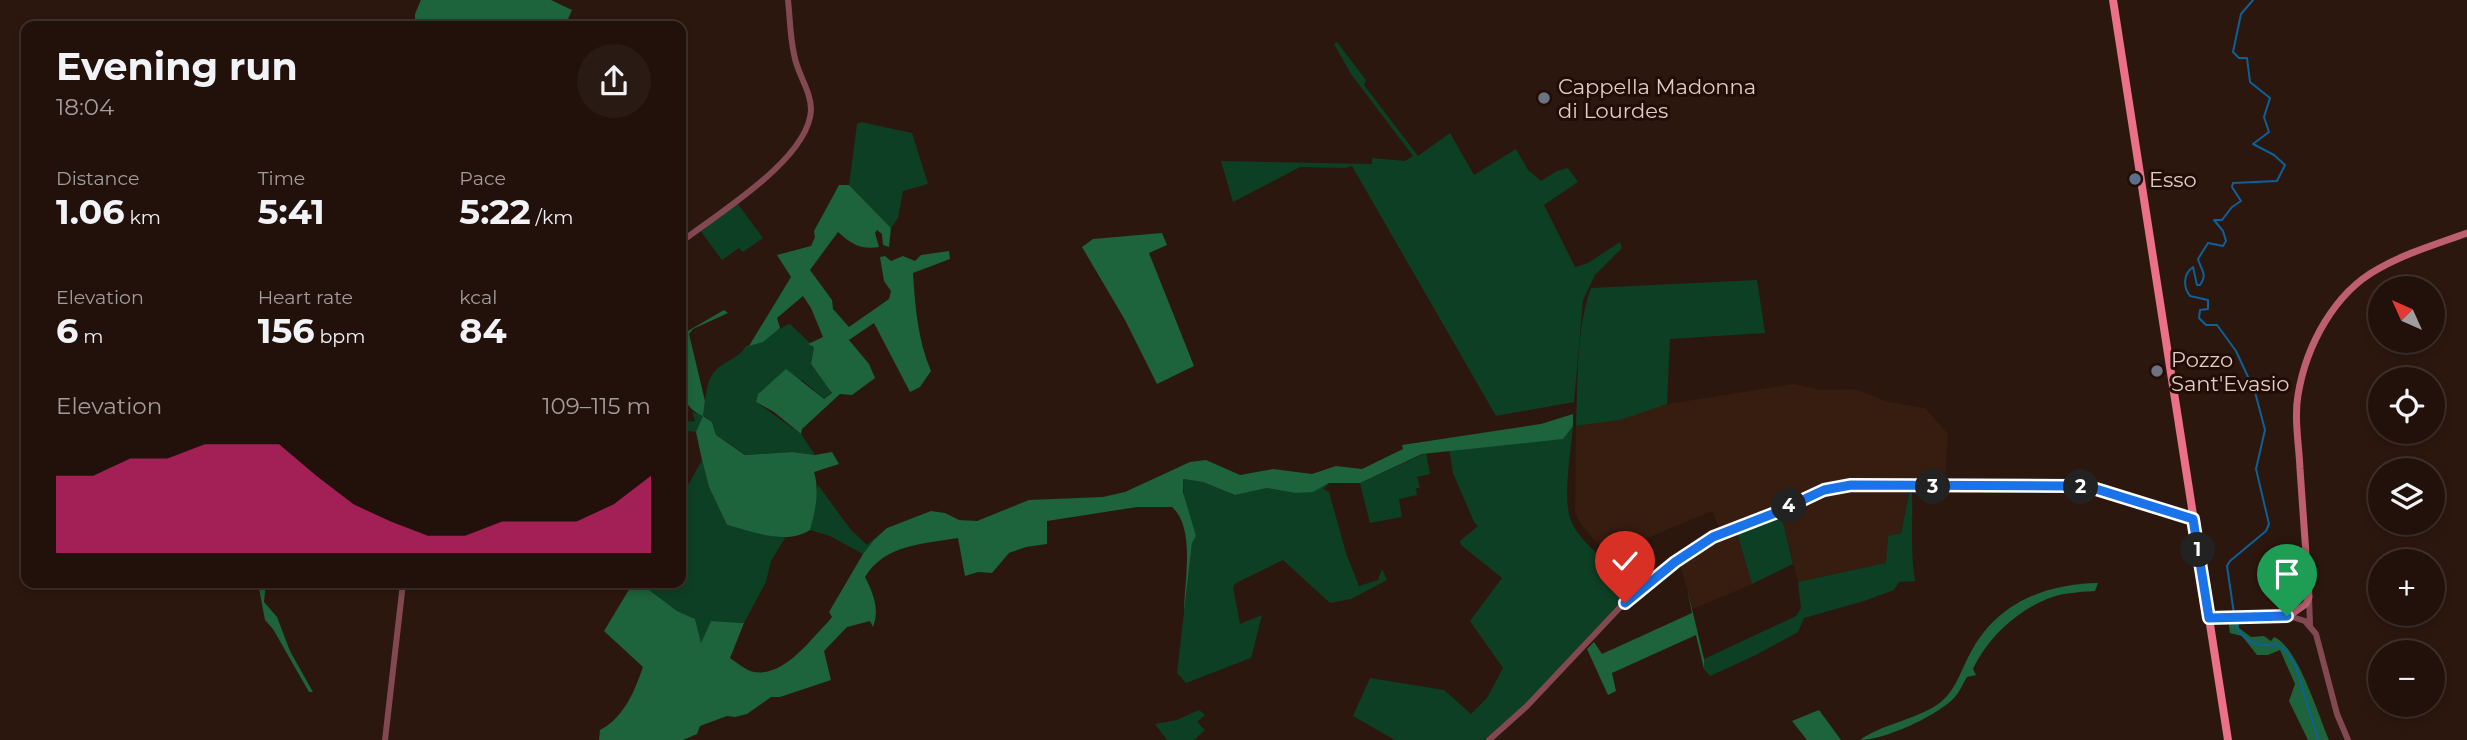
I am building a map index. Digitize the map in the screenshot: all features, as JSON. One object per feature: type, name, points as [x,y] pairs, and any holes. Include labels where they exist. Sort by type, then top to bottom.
[{"type":"main road","points":[[2113,0],[2228,740]]},
{"type":"main road","points":[[2209,618],[2289,616],[2306,604],[2309,597],[2296,411],[2302,377],[2314,341],[2341,301],[2358,283],[2377,269],[2467,233]]},
{"type":"street","points":[[686,238],[782,164],[797,147],[808,125],[810,101],[794,55],[788,0]]},
{"type":"street","points":[[1489,740],[1527,706],[1626,601],[1675,562],[1713,537],[1824,490],[1865,485],[2082,487],[2193,519]]},
{"type":"street","points":[[385,740],[402,588]]},
{"type":"street","points":[[2309,597],[2310,625]]},
{"type":"street","points":[[2289,616],[2302,619],[2316,634],[2337,714],[2348,740]]},
{"type":"shaded area","points":[[1794,384],[1821,390],[1856,389],[1888,402],[1925,408],[1948,434],[1945,483],[1856,480],[1821,485],[1720,530],[1712,511],[1638,542],[1661,568],[1639,580],[1615,564],[1580,523],[1575,512],[1576,426],[1620,420],[1655,406]]},
{"type":"shaded area","points":[[1842,489],[1909,489],[1901,533],[1888,536],[1887,563],[1798,582],[1781,514],[1824,493]]},
{"type":"shaded area","points":[[1737,533],[1752,584],[1693,609],[1679,562],[1715,539]]},
{"type":"green space","points":[[421,0],[551,0],[572,10],[567,21],[415,21]]},
{"type":"green space","points":[[1337,42],[1366,80],[1364,85],[1418,156],[1450,133],[1474,175],[1516,149],[1528,170],[1541,181],[1568,168],[1578,182],[1544,205],[1575,267],[1588,263],[1620,242],[1622,248],[1595,275],[1583,300],[1574,402],[1496,416],[1352,166],[1300,167],[1233,202],[1221,161],[1372,164],[1372,158],[1405,161],[1413,156],[1351,74],[1334,44]]},
{"type":"green space","points":[[861,122],[912,133],[928,184],[903,191],[898,218],[891,228],[849,185],[857,124]]},
{"type":"green space","points":[[839,185],[849,185],[891,228],[889,247],[883,245],[882,234],[877,230],[875,233],[879,247],[873,248],[857,245],[838,232],[810,270],[832,300],[833,309],[849,327],[889,299],[891,291],[884,281],[880,257],[885,256],[891,261],[903,256],[915,261],[921,255],[949,251],[950,259],[913,273],[920,336],[931,371],[920,387],[910,392],[874,323],[849,340],[869,364],[875,378],[852,395],[840,394],[802,429],[801,434],[774,412],[756,402],[758,394],[786,369],[824,399],[832,393],[811,364],[814,347],[808,344],[823,337],[803,296],[777,318],[780,328],[763,342],[749,346],[791,277],[777,255],[811,246],[815,237],[814,231]]},
{"type":"green space","points":[[737,203],[763,238],[743,252],[739,248],[722,260],[700,230]]},
{"type":"green space","points":[[1162,233],[1167,245],[1149,253],[1194,366],[1157,384],[1125,320],[1082,247],[1093,239]]},
{"type":"green space","points":[[1757,280],[1765,333],[1670,339],[1667,404],[1620,420],[1576,426],[1580,338],[1591,288]]},
{"type":"green space","points":[[724,310],[728,313],[693,329],[689,334],[705,401],[703,416],[686,402],[686,332]]},
{"type":"green space","points":[[790,324],[814,347],[811,364],[832,392],[824,399],[802,380],[773,384],[762,390],[756,402],[801,434],[815,455],[792,452],[746,455],[716,435],[712,422],[704,416],[696,432],[686,431],[686,422],[695,421],[692,412],[703,415],[708,386],[715,371],[740,354],[746,346]]},
{"type":"green space","points":[[1573,414],[1573,426],[1563,439],[1422,454],[1360,483],[1329,483],[1313,492],[1295,493],[1267,488],[1235,495],[1203,482],[1183,479],[1183,492],[1196,536],[1192,543],[1184,612],[1186,542],[1184,528],[1172,507],[1137,507],[1047,521],[1047,544],[1009,553],[992,573],[978,572],[965,576],[958,538],[906,547],[883,558],[865,577],[876,607],[873,627],[870,621],[847,627],[824,651],[831,680],[780,697],[771,697],[747,714],[727,716],[700,726],[697,734],[683,740],[599,740],[600,730],[616,718],[628,703],[643,667],[604,631],[630,588],[647,588],[677,611],[695,619],[701,643],[711,621],[744,623],[730,658],[751,671],[765,672],[776,669],[796,656],[828,622],[832,617],[829,612],[874,540],[887,528],[931,511],[945,513],[959,520],[977,521],[1029,500],[1103,497],[1125,492],[1190,462],[1206,460],[1240,475],[1273,469],[1312,474],[1336,466],[1362,469],[1403,449],[1402,445],[1541,424]]},
{"type":"green space","points":[[703,416],[712,422],[716,435],[745,455],[792,452],[815,455],[832,452],[839,464],[814,472],[817,494],[810,530],[800,535],[780,537],[727,525],[709,487],[702,460],[696,432]]},
{"type":"green space","points":[[1573,426],[1567,485],[1570,518],[1584,540],[1619,578],[1624,602],[1526,704],[1484,740],[1395,740],[1353,716],[1370,678],[1444,690],[1471,714],[1487,698],[1503,668],[1470,621],[1502,578],[1461,545],[1460,541],[1478,526],[1453,473],[1449,449],[1562,439]]},
{"type":"green space","points":[[1426,453],[1430,474],[1417,477],[1420,488],[1416,488],[1417,495],[1399,499],[1402,517],[1370,523],[1360,483]]},
{"type":"green space","points":[[702,460],[709,487],[727,525],[785,538],[771,561],[766,582],[744,623],[711,621],[701,644],[695,619],[677,611],[647,588],[686,588],[686,489]]},
{"type":"green space","points":[[1183,479],[1203,482],[1235,495],[1267,488],[1295,493],[1329,483],[1323,489],[1329,492],[1346,553],[1359,586],[1378,580],[1382,569],[1387,580],[1351,599],[1330,603],[1283,560],[1236,583],[1233,587],[1240,624],[1262,615],[1251,658],[1186,683],[1177,673],[1192,543]]},
{"type":"green space","points":[[818,485],[851,530],[867,545],[887,528],[863,554],[830,536],[810,530]]},
{"type":"green space","points":[[1912,491],[1915,581],[1899,582],[1894,590],[1804,618],[1798,632],[1710,676],[1704,669],[1704,659],[1796,616],[1801,608],[1798,582],[1886,563],[1888,536],[1901,533],[1909,493]]},
{"type":"green space","points":[[1781,514],[1793,564],[1752,584],[1737,533]]},
{"type":"green space","points":[[2098,583],[2095,591],[2052,597],[2013,619],[1986,647],[1973,669],[1976,675],[1967,677],[1957,695],[1944,707],[1895,732],[1860,740],[1924,712],[1942,701],[1955,684],[1983,633],[2010,608],[2042,592]]},
{"type":"green space","points":[[259,588],[265,588],[264,602],[277,617],[290,651],[313,692],[309,692],[273,629],[265,620]]},
{"type":"green space","points":[[1687,588],[1704,669],[1696,635],[1612,673],[1616,691],[1608,695],[1587,649],[1594,642],[1602,654],[1692,613]]},
{"type":"green space","points":[[2228,620],[2239,621],[2239,628],[2251,637],[2264,636],[2271,641],[2274,637],[2283,643],[2299,667],[2329,740],[2308,740],[2289,701],[2295,684],[2280,650],[2268,655],[2257,655],[2242,636],[2230,633]]},
{"type":"green space","points":[[1199,710],[1205,715],[1197,722],[1205,730],[1194,740],[1167,740],[1155,724],[1177,720]]},
{"type":"green space","points":[[1819,710],[1841,740],[1807,740],[1792,721]]},
{"type":"waterway","points":[[2234,614],[2227,566],[2266,531],[2269,524],[2256,469],[2265,430],[2255,392],[2236,351],[2217,325],[2206,325],[2199,318],[2200,310],[2208,309],[2208,300],[2190,296],[2185,281],[2187,273],[2193,267],[2197,285],[2200,285],[2204,275],[2198,259],[2208,243],[2223,246],[2226,241],[2223,231],[2214,220],[2222,220],[2232,207],[2241,201],[2232,187],[2233,183],[2277,181],[2285,165],[2274,155],[2253,144],[2269,132],[2264,117],[2270,98],[2250,82],[2247,58],[2239,58],[2233,52],[2241,14],[2253,0]]},
{"type":"waterway","points":[[2235,620],[2240,633],[2250,641],[2262,645],[2276,644],[2286,651],[2296,667],[2318,740]]},
{"type":"place","name":"Cappella Madonna di Lourdes","points":[[1544,98]]},
{"type":"place","name":"Esso","points":[[2135,179]]},
{"type":"place","name":"Pozzo Sant'Evasio","points":[[2157,371]]},
{"type":"route","points":[[1625,603],[1668,567],[1713,537],[1824,490],[1851,485],[2071,486],[2096,489],[2193,519],[2209,618],[2287,616]]}]
